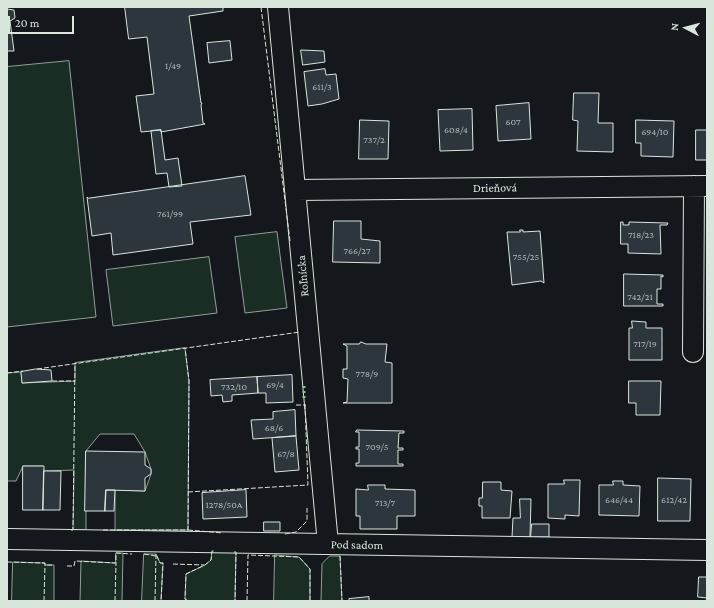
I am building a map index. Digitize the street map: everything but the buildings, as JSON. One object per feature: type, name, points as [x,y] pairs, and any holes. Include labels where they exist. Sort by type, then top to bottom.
[{"type":"street","name":"Roľnícka","points":[[278,7],[328,544]]},
{"type":"street","name":"Drieňová","points":[[295,190],[701,186],[693,352]]},
{"type":"street","name":"Pod sadom","points":[[7,539],[707,550]]},
{"type":"green space","points":[[69,61],[96,317],[7,327],[7,67]]},
{"type":"green space","points":[[277,232],[287,308],[245,313],[235,237]]},
{"type":"green space","points":[[209,257],[217,313],[113,326],[106,270]]},
{"type":"green space","points":[[185,348],[189,381],[188,530],[115,530],[115,490],[145,491],[151,474],[151,469],[145,452],[134,434],[100,434],[86,451],[86,530],[73,530],[74,470],[44,471],[43,466],[23,466],[16,481],[7,481],[7,373],[21,372],[22,383],[75,381],[75,363]]},
{"type":"green space","points":[[212,551],[236,552],[235,601],[188,601],[185,599],[186,574],[205,565],[211,560]]},
{"type":"green space","points":[[116,553],[123,553],[122,601],[80,601],[81,561],[115,563]]},
{"type":"green space","points":[[144,554],[156,554],[160,563],[163,563],[161,601],[142,601]]},
{"type":"green space","points":[[275,555],[299,557],[310,569],[310,601],[274,601]]},
{"type":"green space","points":[[330,556],[340,556],[342,601],[321,601],[322,564]]},
{"type":"green space","points":[[13,562],[45,563],[45,565],[54,565],[54,601],[12,601]]},
{"type":"hedge","points":[[304,386],[304,398]]},
{"type":"fence","points":[[261,7],[290,241]]},
{"type":"fence","points":[[37,369],[300,332]]},
{"type":"fence","points":[[103,530],[188,530],[189,381],[185,348]]},
{"type":"fence","points":[[71,530],[73,530],[75,363]]},
{"type":"fence","points":[[7,373],[23,371]]},
{"type":"fence","points":[[52,381],[75,381]]},
{"type":"fence","points":[[296,405],[306,405]]},
{"type":"fence","points":[[188,492],[308,485],[305,405]]},
{"type":"fence","points":[[285,534],[296,532],[307,521],[307,508]]},
{"type":"fence","points":[[188,530],[223,533]]},
{"type":"fence","points":[[188,601],[185,599],[186,574],[205,565],[211,560],[212,551],[214,551]]},
{"type":"fence","points":[[234,552],[236,552],[235,601]]},
{"type":"fence","points":[[67,566],[74,566],[75,561],[116,563],[116,553],[132,554]]},
{"type":"fence","points":[[144,554],[156,556]]},
{"type":"fence","points":[[155,601],[156,554],[160,563],[163,563],[161,601]]},
{"type":"fence","points":[[247,601],[248,555],[299,557],[310,569],[310,601]]},
{"type":"fence","points":[[340,556],[342,601]]},
{"type":"fence","points":[[7,562],[45,563],[45,565],[54,565]]},
{"type":"fence","points":[[115,601],[116,563]]},
{"type":"fence","points":[[173,564],[204,565]]},
{"type":"fence","points":[[44,601],[45,565]]}]
